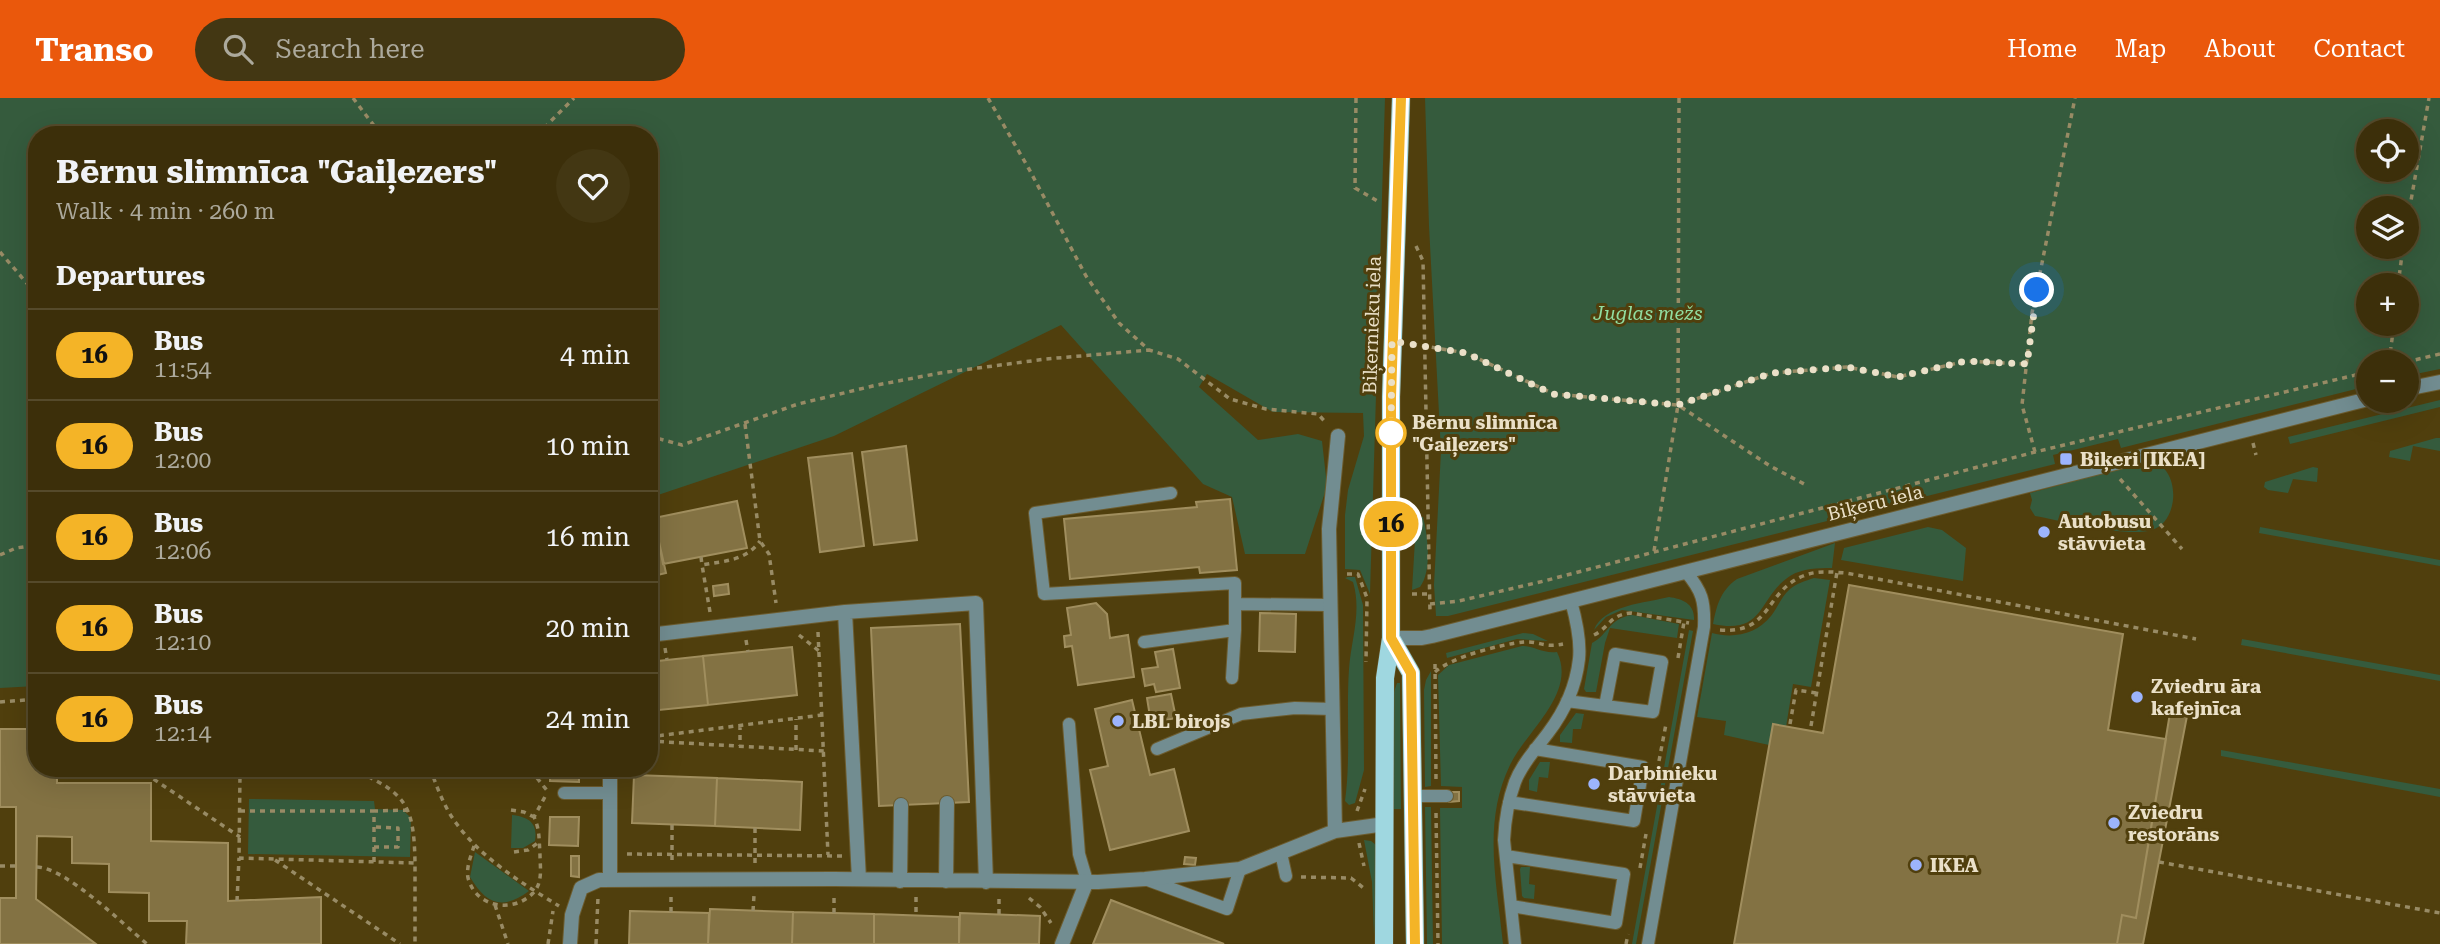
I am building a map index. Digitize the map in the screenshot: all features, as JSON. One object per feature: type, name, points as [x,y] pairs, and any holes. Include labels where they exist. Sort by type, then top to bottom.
[{"type":"main road","name":"Biķernieku iela","points":[[1384,944],[1385,678],[1391,638],[1392,341],[1401,98]]},
{"type":"main road","name":"Biķernieku iela","points":[[1391,638],[1411,673],[1415,944]]},
{"type":"main road","points":[[1385,824],[1414,823]]},
{"type":"street","points":[[2419,386],[2440,382]]},
{"type":"street","name":"Biķeru iela","points":[[1391,638],[1422,638],[2356,401]]},
{"type":"street","points":[[1335,831],[1329,529],[1338,436]]},
{"type":"street","points":[[658,634],[845,612],[976,603],[986,882]]},
{"type":"street","points":[[845,612],[859,879]]},
{"type":"street","points":[[604,879],[610,854],[610,777]]},
{"type":"street","points":[[946,881],[947,803]]},
{"type":"street","points":[[900,881],[901,805]]},
{"type":"street","points":[[570,944],[572,915],[581,888],[604,879],[1008,882],[1145,879],[1240,869],[1335,831],[1385,824]]},
{"type":"street","points":[[1062,944],[1087,881]]},
{"type":"lane","points":[[1171,493],[1035,513],[1044,594],[1236,583],[1232,678]]},
{"type":"lane","points":[[1648,944],[1704,626],[1705,609],[1700,589],[1686,572]]},
{"type":"lane","points":[[1515,944],[1505,825],[1515,781],[1567,701],[1579,657],[1571,601]]},
{"type":"lane","points":[[1235,604],[1330,605]]},
{"type":"lane","points":[[1144,642],[1234,630]]},
{"type":"lane","points":[[1567,701],[1605,706],[1653,712],[1662,662],[1615,654],[1605,706]]},
{"type":"lane","points":[[1157,749],[1241,714],[1295,708],[1333,709]]},
{"type":"lane","points":[[1069,724],[1079,854],[1087,881]]},
{"type":"lane","points":[[1509,802],[1633,821],[1643,766],[1535,749]]},
{"type":"lane","points":[[564,793],[610,793]]},
{"type":"lane","points":[[1414,796],[1447,796]]},
{"type":"lane","points":[[1281,853],[1286,876]]},
{"type":"lane","points":[[1506,856],[1624,874],[1616,923],[1511,906]]},
{"type":"lane","points":[[1145,879],[1227,909],[1240,869]]},
{"type":"path","points":[[353,98],[374,126]]},
{"type":"path","points":[[546,126],[574,98]]},
{"type":"path","points":[[988,98],[1086,276],[1119,323],[1149,350]]},
{"type":"path","points":[[1356,98],[1355,188],[1397,212],[1410,229],[1423,261],[1430,613]]},
{"type":"path","points":[[1654,551],[1678,405],[1679,98]]},
{"type":"path","points":[[2035,452],[2022,405],[2032,313],[2075,98]]},
{"type":"path","points":[[2412,196],[2429,98]]},
{"type":"path","points":[[0,252],[28,285]]},
{"type":"path","points":[[1392,341],[1466,353],[1553,394],[1678,405],[1772,373],[1847,367],[1898,377],[1966,361],[2027,364]]},
{"type":"path","points":[[658,438],[682,445],[798,404],[927,376],[1045,359],[1149,350],[1178,359],[1230,399],[1266,409],[1318,414],[1338,436]]},
{"type":"path","points":[[2419,359],[2440,354]]},
{"type":"path","points":[[1430,604],[1460,601],[1544,581],[2035,452],[2356,375]]},
{"type":"path","points":[[1678,405],[1770,466],[1808,486]]},
{"type":"path","points":[[745,424],[760,541],[769,554],[778,619],[819,651]]},
{"type":"path","points":[[2253,443],[2256,455]]},
{"type":"path","points":[[2119,477],[2182,549]]},
{"type":"path","points":[[702,565],[743,557],[754,550],[760,541]]},
{"type":"path","points":[[0,555],[28,546]]},
{"type":"path","points":[[701,557],[712,627]]},
{"type":"path","points":[[1435,672],[1449,661],[1512,644],[1531,642],[1549,646],[1578,640],[1599,633],[1614,617],[1631,612],[1722,631],[1738,631],[1748,628],[1763,616],[1782,589],[1793,581],[1818,572],[1837,572],[2196,639]]},
{"type":"path","points":[[1811,726],[1837,572]]},
{"type":"path","points":[[1330,574],[1357,574],[1367,598]]},
{"type":"path","points":[[1412,594],[1430,594]]},
{"type":"path","points":[[818,616],[828,855]]},
{"type":"path","points":[[1790,724],[1796,690],[1816,693]]},
{"type":"path","points":[[0,702],[28,700]]},
{"type":"path","points":[[658,738],[822,715]]},
{"type":"path","points":[[796,719],[796,750]]},
{"type":"path","points":[[740,725],[740,747]]},
{"type":"path","points":[[658,740],[824,751]]},
{"type":"path","points":[[150,777],[240,837]]},
{"type":"path","points":[[237,901],[240,777]]},
{"type":"path","points":[[368,777],[387,787],[402,801],[415,828],[415,944]]},
{"type":"path","points":[[433,777],[455,822],[474,846],[572,915]]},
{"type":"path","points":[[537,777],[547,793]]},
{"type":"path","points":[[547,793],[564,793]]},
{"type":"path","points":[[534,817],[547,793]]},
{"type":"path","points":[[240,811],[408,810]]},
{"type":"path","points":[[511,810],[534,817]]},
{"type":"path","points":[[374,811],[374,862]]},
{"type":"path","points":[[474,846],[468,864],[468,877],[482,899],[495,905],[509,906],[535,891],[540,878],[539,829],[534,817]]},
{"type":"path","points":[[374,827],[398,828],[398,847],[374,847]]},
{"type":"path","points":[[514,852],[528,850],[539,842]]},
{"type":"path","points":[[610,854],[859,856]]},
{"type":"path","points":[[239,858],[415,863]]},
{"type":"path","points":[[274,859],[400,944]]},
{"type":"path","points":[[2159,862],[2440,913]]},
{"type":"path","points":[[0,866],[16,866]]},
{"type":"path","points":[[37,867],[68,878],[147,944]]},
{"type":"path","points":[[1286,876],[1351,878],[1368,892]]},
{"type":"path","points":[[596,944],[604,879]]},
{"type":"path","points":[[1008,882],[1040,907],[1053,925]]},
{"type":"path","points":[[495,905],[508,944]]},
{"type":"path","points":[[548,944],[556,905]]},
{"type":"green space","points":[[0,98],[1385,98],[1370,594],[1360,570],[1345,569],[1345,515],[1348,490],[1364,436],[1363,413],[1273,412],[1207,374],[1199,387],[1258,440],[1298,434],[1322,441],[1327,486],[1305,554],[1245,554],[1232,497],[1203,484],[1061,325],[834,436],[658,495],[658,126],[28,126],[28,686],[0,688]]},
{"type":"green space","name":"Juglas mežs","points":[[1425,98],[2440,98],[2440,369],[2419,373],[2419,350],[2356,350],[2356,389],[2121,448],[2118,439],[2053,455],[2055,464],[1448,616],[1436,616],[1434,585],[1441,451]]},
{"type":"green space","points":[[2440,400],[2440,407],[2419,412],[2419,405]]},
{"type":"green space","points":[[2387,413],[2416,413],[2290,444],[2288,437]]},
{"type":"green space","points":[[2440,438],[2440,451],[2413,446],[2410,461],[2389,457],[2390,451]]},
{"type":"green space","points":[[2148,461],[2159,464],[2167,472],[2173,493],[2168,516],[2162,525],[2152,530],[2127,532],[2095,528],[2035,516],[2030,508],[2030,493]]},
{"type":"green space","points":[[2313,467],[2318,468],[2317,482],[2293,479],[2288,493],[2264,487],[2265,482]]},
{"type":"green space","points":[[1418,517],[1423,517],[1425,525],[1428,563],[1420,587],[1412,590],[1416,523]]},
{"type":"green space","points":[[1928,527],[1942,530],[1966,548],[1963,581],[1841,560],[1844,548]]},
{"type":"green space","points":[[2260,527],[2440,560],[2440,566],[2259,533]]},
{"type":"green space","points":[[1835,543],[1832,568],[1805,570],[1790,576],[1779,585],[1759,612],[1743,624],[1713,624],[1723,594],[1737,579]]},
{"type":"green space","points":[[1355,577],[1363,605],[1364,770],[1355,803],[1349,805],[1345,801],[1348,768],[1348,686],[1356,604],[1353,582],[1345,578]]},
{"type":"green space","points":[[1814,578],[1830,580],[1811,687],[1793,684],[1786,727],[1769,745],[1724,735],[1726,721],[1697,717],[1712,633],[1736,635],[1752,631],[1771,616],[1790,589]]},
{"type":"green space","points":[[1669,597],[1687,603],[1694,614],[1694,620],[1622,610],[1606,617],[1594,630],[1606,615],[1616,610]]},
{"type":"green space","points":[[1632,615],[1679,624],[1677,638],[1610,628],[1596,692],[1586,692],[1584,689],[1592,643],[1613,623]]},
{"type":"green space","points":[[1689,630],[1693,631],[1636,944],[1632,944]]},
{"type":"green space","points":[[1523,633],[1548,641],[1517,639],[1447,658],[1446,653]]},
{"type":"green space","points":[[2242,639],[2440,675],[2440,681],[2241,645]]},
{"type":"green space","points":[[1522,646],[1557,652],[1561,667],[1555,697],[1510,765],[1496,809],[1495,876],[1503,944],[1442,944],[1440,808],[1462,808],[1462,787],[1441,786],[1438,675],[1449,665]]},
{"type":"green space","points":[[1431,671],[1431,786],[1425,787],[1424,690]]},
{"type":"green space","points":[[1397,683],[1400,683],[1401,809],[1394,809],[1393,695]]},
{"type":"green space","points":[[1576,713],[1584,714],[1581,729],[1573,729],[1572,743],[1560,742],[1560,735]]},
{"type":"green space","points":[[2221,750],[2440,789],[2440,797],[2221,756]]},
{"type":"green space","points":[[1540,762],[1550,762],[1548,778],[1539,777],[1537,792],[1529,790],[1529,780]]},
{"type":"green space","points":[[249,799],[374,801],[375,809],[403,810],[411,818],[410,857],[248,854]]},
{"type":"green space","points":[[1425,807],[1431,807],[1433,944],[1427,944]]},
{"type":"green space","points":[[512,815],[528,819],[534,825],[535,841],[523,848],[511,848]]},
{"type":"green space","points":[[1364,840],[1376,845],[1379,871],[1374,936],[1372,882]]},
{"type":"green space","points":[[475,852],[529,891],[511,901],[495,902],[489,899],[470,877]]},
{"type":"green space","points":[[1521,867],[1530,867],[1529,884],[1535,885],[1534,899],[1522,896]]},
{"type":"building","points":[[906,446],[917,540],[874,545],[862,452]]},
{"type":"building","points":[[852,453],[864,546],[820,552],[808,458]]},
{"type":"building","points":[[1230,499],[1237,570],[1200,573],[1199,567],[1070,579],[1064,519],[1197,507],[1196,502]]},
{"type":"building","points":[[737,501],[747,548],[663,564],[658,538],[658,517]]},
{"type":"building","points":[[658,537],[666,573],[658,575]]},
{"type":"building","points":[[728,584],[729,594],[714,596],[713,586]]},
{"type":"building","points":[[1849,585],[2123,634],[2108,730],[2166,739],[2136,918],[2122,915],[2117,944],[1734,944],[1773,724],[1823,733]]},
{"type":"building","points":[[1096,603],[1107,614],[1110,638],[1128,635],[1134,677],[1078,685],[1072,646],[1065,647],[1064,636],[1071,635],[1067,608]]},
{"type":"building","points":[[1260,613],[1296,614],[1295,652],[1259,651]]},
{"type":"building","points":[[960,624],[969,802],[879,806],[871,628]]},
{"type":"building","points":[[792,647],[797,695],[708,705],[703,656]]},
{"type":"building","points":[[1173,649],[1180,688],[1156,692],[1154,684],[1145,686],[1142,669],[1158,667],[1155,652]]},
{"type":"building","points":[[703,656],[708,705],[658,710],[658,661]]},
{"type":"building","points":[[1171,694],[1176,718],[1151,723],[1147,698]]},
{"type":"building","points":[[1132,700],[1150,775],[1174,769],[1189,831],[1110,850],[1090,770],[1108,766],[1095,709]]},
{"type":"building","points":[[2170,713],[2187,716],[2143,944],[2117,944],[2122,915],[2136,918]]},
{"type":"building","points":[[0,729],[28,729],[28,777],[57,777],[57,783],[151,783],[151,841],[228,843],[228,901],[321,897],[321,944],[186,944],[187,921],[149,921],[149,893],[109,892],[109,864],[72,863],[72,837],[37,836],[36,899],[96,944],[0,944],[0,898],[16,898],[16,807],[0,807]]},
{"type":"building","points":[[550,777],[579,777],[579,782],[550,781]]},
{"type":"building","points":[[634,777],[717,778],[715,826],[632,823]]},
{"type":"building","points":[[717,778],[802,782],[800,830],[715,826]]},
{"type":"building","points":[[1449,792],[1459,792],[1459,801],[1449,802]]},
{"type":"building","points":[[550,817],[579,817],[578,846],[549,845]]},
{"type":"building","points":[[571,856],[579,856],[579,877],[571,876]]},
{"type":"building","points":[[1185,857],[1196,858],[1195,865],[1184,864]]},
{"type":"building","points":[[1111,900],[1224,944],[1093,944]]},
{"type":"building","points":[[710,909],[793,912],[792,944],[708,944]]},
{"type":"building","points":[[630,911],[709,913],[708,944],[629,944]]},
{"type":"building","points":[[793,912],[874,914],[874,944],[792,944]]},
{"type":"building","points":[[960,913],[1040,916],[1039,944],[959,944]]},
{"type":"building","points":[[874,914],[959,917],[959,944],[874,944]]},
{"type":"bus line","name":"16","points":[[1401,98],[1392,341],[1391,638],[1411,673],[1415,944]]},
{"type":"place","name":"Bērnu slimnīca \"Gaiļezers\"","points":[[1391,433]]},
{"type":"place","name":"Biķeri [IKEA]","points":[[2066,459]]},
{"type":"place","name":"Autobusu stāvvieta","points":[[2044,532]]},
{"type":"place","name":"Zviedru āra kafejnīca","points":[[2137,697]]},
{"type":"place","name":"LBL birojs","points":[[1118,721]]},
{"type":"place","name":"Darbinieku stāvvieta","points":[[1594,784]]},
{"type":"place","name":"Zviedru restorāns","points":[[2114,823]]},
{"type":"place","name":"IKEA","points":[[1916,865]]},
{"type":"route","points":[[1391,433],[1392,341],[1466,353],[1553,394],[1678,405],[1772,373],[1847,367],[1898,377],[1966,361],[2027,364],[2037,290]]}]
